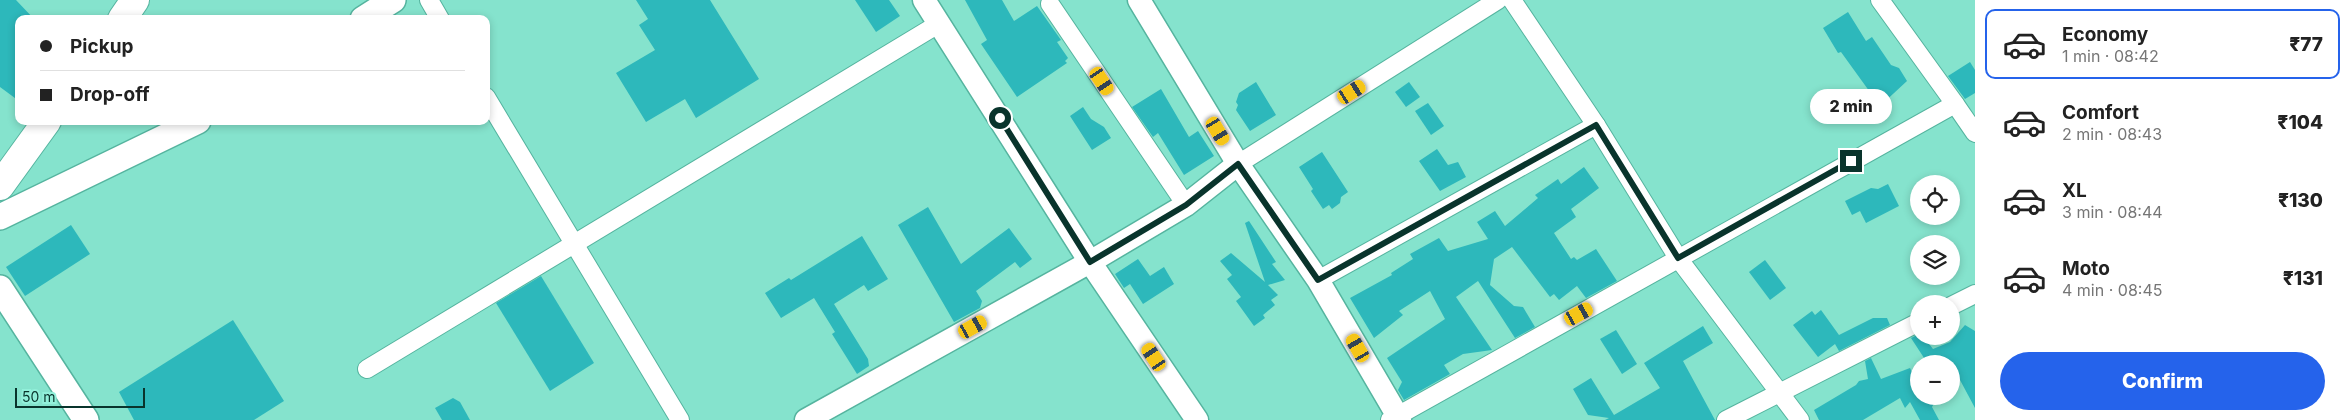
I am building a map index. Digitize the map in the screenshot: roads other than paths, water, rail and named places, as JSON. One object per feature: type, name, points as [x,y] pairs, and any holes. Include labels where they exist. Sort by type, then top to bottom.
[{"type":"highway","points":[[125,15],[135,0]]},
{"type":"highway","points":[[0,186],[44,125]]},
{"type":"main road","points":[[370,15],[394,0]]},
{"type":"main road","points":[[0,217],[190,125]]},
{"type":"main road","points":[[0,288],[86,420]]},
{"type":"street","points":[[429,0],[438,15]]},
{"type":"street","points":[[924,0],[1090,262],[1196,420]]},
{"type":"street","points":[[1139,0],[1238,164],[1318,280],[1396,419],[1678,258],[1955,104]]},
{"type":"street","points":[[806,420],[1090,262],[1186,205],[1238,164],[1498,0]]},
{"type":"street","points":[[1512,0],[1596,125],[1678,258],[1800,420]]},
{"type":"street","points":[[1880,0],[1975,133]]},
{"type":"street","points":[[1050,4],[1186,205]]},
{"type":"street","points":[[367,369],[574,246],[940,23]]},
{"type":"street","points":[[490,104],[680,420]]},
{"type":"street","points":[[1318,280],[1596,125]]},
{"type":"street","points":[[1960,302],[1975,294]]},
{"type":"street","points":[[1726,420],[1910,326]]}]
